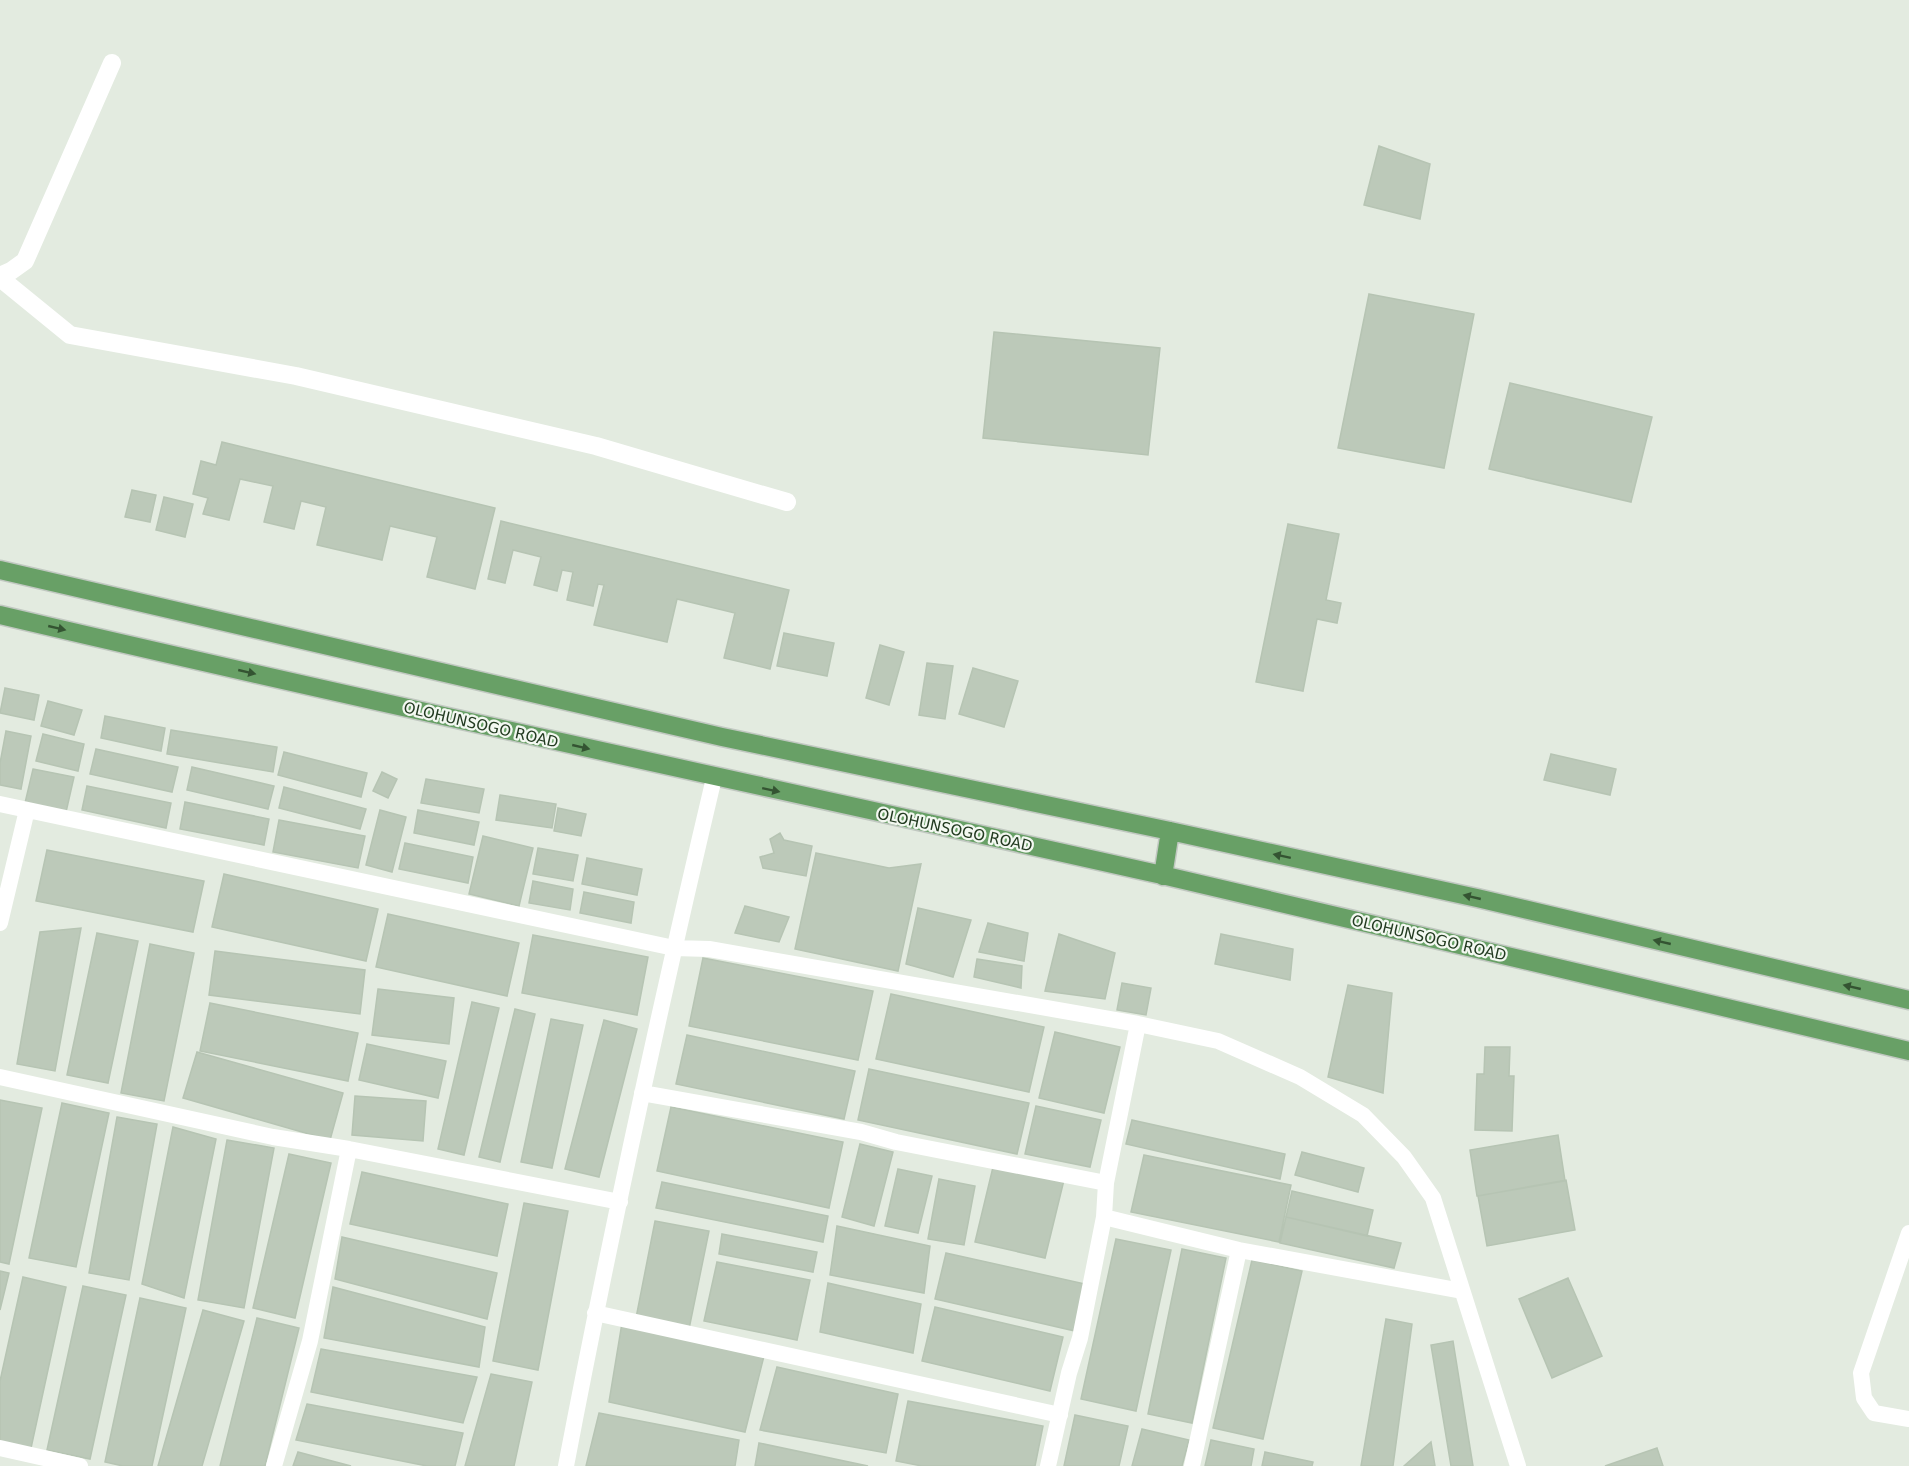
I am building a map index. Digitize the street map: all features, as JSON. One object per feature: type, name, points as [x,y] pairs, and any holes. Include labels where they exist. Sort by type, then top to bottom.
[{"type":"main road","points":[[0,570],[722,737],[1477,898],[1909,1000]]},
{"type":"main road","name":"OLOHUNSOGO ROAD","points":[[0,615],[714,778],[1163,876],[1909,1051]]},
{"type":"main road","points":[[1163,876],[1170,831]]},
{"type":"street","points":[[112,63],[25,261],[0,277],[70,335],[296,376],[596,447],[787,502]]},
{"type":"lane","points":[[566,1466],[595,1313],[642,1093],[714,778]]},
{"type":"lane","points":[[0,804],[674,948],[709,949],[1138,1024],[1218,1041],[1300,1077],[1363,1115],[1404,1156],[1432,1198],[1518,1466]]},
{"type":"lane","points":[[0,923],[27,810]]},
{"type":"lane","points":[[1048,1466],[1069,1373],[1080,1338],[1104,1216],[1106,1183],[1138,1024]]},
{"type":"lane","points":[[0,1077],[273,1137],[349,1149],[620,1202]]},
{"type":"lane","points":[[642,1093],[861,1132],[896,1142],[1106,1183]]},
{"type":"lane","points":[[274,1466],[310,1341],[349,1149]]},
{"type":"lane","points":[[1104,1216],[1239,1250],[1462,1291]]},
{"type":"lane","points":[[1909,1233],[1861,1373],[1864,1398],[1874,1413],[1909,1419]]},
{"type":"lane","points":[[1192,1466],[1239,1250]]},
{"type":"lane","points":[[595,1313],[1060,1415]]},
{"type":"lane","points":[[0,1448],[80,1466]]},
{"type":"building","points":[[1379,146],[1430,164],[1420,219],[1364,205]]},
{"type":"building","points":[[1369,294],[1474,314],[1444,468],[1338,448]]},
{"type":"building","points":[[994,332],[1160,348],[1148,455],[983,438]]},
{"type":"building","points":[[1510,383],[1652,417],[1631,502],[1489,469]]},
{"type":"building","points":[[222,442],[495,508],[475,589],[427,577],[437,537],[390,526],[382,560],[317,545],[326,507],[301,501],[294,529],[264,522],[273,486],[240,479],[229,520],[203,514],[208,498],[193,494],[201,461],[216,465]]},
{"type":"building","points":[[132,490],[156,495],[150,522],[125,517]]},
{"type":"building","points":[[164,497],[193,504],[185,537],[156,530]]},
{"type":"building","points":[[501,521],[789,590],[770,669],[724,658],[735,613],[677,599],[667,642],[594,625],[604,585],[598,584],[593,606],[567,600],[573,572],[562,570],[557,591],[534,585],[541,557],[513,550],[505,583],[488,579]]},
{"type":"building","points":[[1288,524],[1339,534],[1326,600],[1341,603],[1337,623],[1317,619],[1303,691],[1256,682]]},
{"type":"building","points":[[784,633],[834,643],[827,676],[777,666]]},
{"type":"building","points":[[880,645],[904,652],[889,705],[866,698]]},
{"type":"building","points":[[927,663],[953,666],[945,719],[919,715]]},
{"type":"building","points":[[973,668],[1018,681],[1004,727],[959,714]]},
{"type":"building","points":[[5,688],[39,695],[34,720],[0,713]]},
{"type":"building","points":[[48,701],[82,710],[74,735],[41,726]]},
{"type":"building","points":[[105,716],[165,728],[161,751],[101,738]]},
{"type":"building","points":[[171,730],[277,747],[273,772],[167,754]]},
{"type":"building","points":[[6,731],[31,736],[21,789],[0,785],[0,763]]},
{"type":"building","points":[[43,734],[84,744],[78,771],[36,761]]},
{"type":"building","points":[[96,749],[178,767],[172,792],[90,774]]},
{"type":"building","points":[[284,752],[367,773],[361,797],[278,775]]},
{"type":"building","points":[[1551,754],[1616,769],[1610,795],[1544,780]]},
{"type":"building","points":[[192,767],[274,786],[268,809],[187,790]]},
{"type":"building","points":[[33,769],[74,777],[66,812],[25,803]]},
{"type":"building","points":[[382,772],[397,779],[388,798],[373,791]]},
{"type":"building","points":[[426,779],[484,789],[479,813],[421,803]]},
{"type":"building","points":[[87,786],[171,803],[166,828],[82,810]]},
{"type":"building","points":[[284,787],[366,809],[360,829],[279,808]]},
{"type":"building","points":[[500,795],[556,804],[552,828],[496,820]]},
{"type":"building","points":[[185,802],[269,819],[264,845],[180,829]]},
{"type":"building","points":[[558,808],[586,814],[581,836],[554,831]]},
{"type":"building","points":[[380,810],[406,817],[392,872],[366,865]]},
{"type":"building","points":[[418,810],[479,822],[474,845],[414,833]]},
{"type":"building","points":[[279,820],[365,836],[358,868],[273,852]]},
{"type":"building","points":[[780,833],[784,840],[812,846],[806,876],[763,868],[760,857],[774,853],[770,839]]},
{"type":"building","points":[[483,836],[533,848],[519,906],[469,894]]},
{"type":"building","points":[[405,843],[473,857],[468,883],[399,869]]},
{"type":"building","points":[[538,848],[578,855],[573,881],[533,874]]},
{"type":"building","points":[[47,850],[204,881],[193,932],[36,901]]},
{"type":"building","points":[[816,853],[889,868],[921,864],[898,971],[795,949]]},
{"type":"building","points":[[587,858],[642,869],[637,895],[582,884]]},
{"type":"building","points":[[224,874],[378,909],[366,961],[212,927]]},
{"type":"building","points":[[533,881],[573,889],[570,910],[529,903]]},
{"type":"building","points":[[584,892],[634,902],[631,923],[580,913]]},
{"type":"building","points":[[745,906],[789,917],[779,942],[735,933]]},
{"type":"building","points":[[918,908],[971,920],[953,977],[906,964]]},
{"type":"building","points":[[388,914],[519,943],[507,996],[376,967]]},
{"type":"building","points":[[988,923],[1028,933],[1024,961],[979,952]]},
{"type":"building","points":[[81,928],[55,1071],[17,1064],[40,932]]},
{"type":"building","points":[[97,933],[138,941],[108,1083],[67,1075]]},
{"type":"building","points":[[1059,934],[1115,953],[1105,999],[1045,991]]},
{"type":"building","points":[[1221,934],[1293,949],[1290,980],[1215,964]]},
{"type":"building","points":[[533,935],[648,957],[637,1015],[522,993]]},
{"type":"building","points":[[150,944],[194,953],[164,1101],[121,1093]]},
{"type":"building","points":[[215,951],[365,970],[360,1014],[209,995]]},
{"type":"building","points":[[703,958],[873,991],[858,1060],[689,1026]]},
{"type":"building","points":[[977,959],[1022,966],[1021,988],[974,977]]},
{"type":"building","points":[[1122,983],[1151,988],[1146,1015],[1117,1010]]},
{"type":"building","points":[[1348,985],[1392,993],[1383,1093],[1328,1077]]},
{"type":"building","points":[[378,989],[454,998],[449,1044],[372,1035]]},
{"type":"building","points":[[891,994],[1044,1027],[1029,1092],[876,1059]]},
{"type":"building","points":[[472,1002],[499,1008],[464,1155],[438,1149]]},
{"type":"building","points":[[210,1003],[358,1033],[348,1081],[200,1051]]},
{"type":"building","points":[[515,1009],[535,1014],[500,1162],[479,1157]]},
{"type":"building","points":[[551,1019],[583,1025],[552,1168],[521,1162]]},
{"type":"building","points":[[604,1020],[637,1029],[599,1177],[565,1169]]},
{"type":"building","points":[[1055,1032],[1120,1047],[1104,1113],[1039,1098]]},
{"type":"building","points":[[687,1035],[855,1071],[844,1119],[676,1084]]},
{"type":"building","points":[[367,1044],[446,1061],[438,1098],[359,1080]]},
{"type":"building","points":[[1485,1047],[1510,1047],[1509,1076],[1514,1076],[1512,1131],[1475,1130],[1477,1074],[1484,1074]]},
{"type":"building","points":[[197,1052],[343,1093],[330,1140],[183,1098]]},
{"type":"building","points":[[869,1069],[1029,1103],[1017,1154],[858,1120]]},
{"type":"building","points":[[355,1096],[426,1101],[423,1141],[352,1135]]},
{"type":"building","points":[[0,1100],[42,1108],[9,1264],[0,1262]]},
{"type":"building","points":[[62,1103],[109,1113],[76,1267],[29,1258]]},
{"type":"building","points":[[1036,1106],[1101,1120],[1090,1167],[1025,1154]]},
{"type":"building","points":[[671,1107],[843,1142],[829,1208],[657,1171]]},
{"type":"building","points":[[117,1117],[157,1124],[129,1280],[89,1273]]},
{"type":"building","points":[[1132,1120],[1285,1154],[1280,1179],[1126,1144]]},
{"type":"building","points":[[173,1127],[216,1139],[184,1298],[142,1284]]},
{"type":"building","points":[[1558,1135],[1565,1181],[1477,1196],[1470,1150]]},
{"type":"building","points":[[227,1140],[274,1148],[244,1308],[198,1300]]},
{"type":"building","points":[[860,1144],[893,1152],[874,1226],[842,1217]]},
{"type":"building","points":[[1302,1152],[1364,1168],[1358,1192],[1295,1175]]},
{"type":"building","points":[[289,1154],[331,1163],[295,1318],[253,1308]]},
{"type":"building","points":[[1144,1155],[1291,1185],[1279,1242],[1131,1212]]},
{"type":"building","points":[[994,1163],[1064,1180],[1045,1258],[975,1242]]},
{"type":"building","points":[[898,1169],[932,1176],[918,1233],[885,1226]]},
{"type":"building","points":[[362,1172],[508,1204],[497,1256],[350,1224]]},
{"type":"building","points":[[939,1179],[975,1186],[964,1245],[928,1239]]},
{"type":"building","points":[[1566,1180],[1575,1230],[1487,1246],[1478,1196]]},
{"type":"building","points":[[662,1182],[828,1216],[823,1242],[656,1208]]},
{"type":"building","points":[[1292,1191],[1373,1210],[1367,1236],[1286,1217]]},
{"type":"building","points":[[524,1203],[568,1211],[538,1370],[493,1361]]},
{"type":"building","points":[[1286,1217],[1401,1243],[1394,1268],[1280,1243]]},
{"type":"building","points":[[655,1221],[709,1231],[689,1329],[636,1318]]},
{"type":"building","points":[[837,1226],[930,1246],[924,1293],[830,1275]]},
{"type":"building","points":[[722,1234],[817,1252],[813,1272],[719,1254]]},
{"type":"building","points":[[342,1237],[497,1273],[487,1319],[335,1279]]},
{"type":"building","points":[[1116,1239],[1171,1250],[1136,1411],[1081,1399]]},
{"type":"building","points":[[1182,1249],[1226,1258],[1192,1423],[1148,1414]]},
{"type":"building","points":[[946,1253],[1085,1284],[1075,1331],[935,1299]]},
{"type":"building","points":[[1252,1260],[1302,1271],[1263,1439],[1213,1428]]},
{"type":"building","points":[[717,1262],[810,1280],[797,1340],[704,1321]]},
{"type":"building","points":[[0,1271],[9,1273],[0,1310]]},
{"type":"building","points":[[23,1277],[66,1287],[31,1448],[0,1442],[0,1381]]},
{"type":"building","points":[[1568,1278],[1602,1356],[1552,1378],[1519,1299]]},
{"type":"building","points":[[828,1283],[921,1304],[913,1353],[820,1332]]},
{"type":"building","points":[[83,1286],[126,1295],[90,1459],[47,1450]]},
{"type":"building","points":[[333,1287],[485,1327],[479,1367],[324,1338]]},
{"type":"building","points":[[140,1298],[186,1308],[152,1466],[123,1466],[105,1462]]},
{"type":"building","points":[[935,1307],[1063,1337],[1050,1391],[922,1361]]},
{"type":"building","points":[[203,1310],[244,1321],[202,1466],[158,1466]]},
{"type":"building","points":[[257,1318],[299,1328],[265,1466],[220,1466]]},
{"type":"building","points":[[1386,1319],[1412,1324],[1393,1466],[1361,1466]]},
{"type":"building","points":[[622,1323],[764,1356],[745,1432],[609,1402]]},
{"type":"building","points":[[1453,1341],[1473,1466],[1451,1466],[1431,1345]]},
{"type":"building","points":[[321,1349],[477,1377],[463,1423],[311,1392]]},
{"type":"building","points":[[777,1367],[898,1394],[886,1453],[760,1430]]},
{"type":"building","points":[[491,1374],[532,1382],[514,1466],[465,1466]]},
{"type":"building","points":[[908,1401],[1043,1426],[1035,1466],[922,1466],[896,1461]]},
{"type":"building","points":[[307,1404],[463,1433],[455,1466],[427,1466],[296,1440]]},
{"type":"building","points":[[599,1413],[739,1440],[735,1466],[586,1466]]},
{"type":"building","points":[[1075,1415],[1128,1426],[1119,1466],[1064,1466]]},
{"type":"building","points":[[1142,1429],[1189,1440],[1182,1466],[1132,1466]]},
{"type":"building","points":[[1211,1440],[1254,1449],[1251,1466],[1205,1466]]},
{"type":"building","points":[[1431,1442],[1435,1466],[1404,1466]]},
{"type":"building","points":[[759,1443],[868,1466],[755,1466]]},
{"type":"building","points":[[1657,1448],[1663,1466],[1605,1466]]},
{"type":"building","points":[[298,1452],[351,1466],[293,1466]]},
{"type":"building","points":[[1265,1452],[1313,1462],[1312,1466],[1262,1466]]}]
